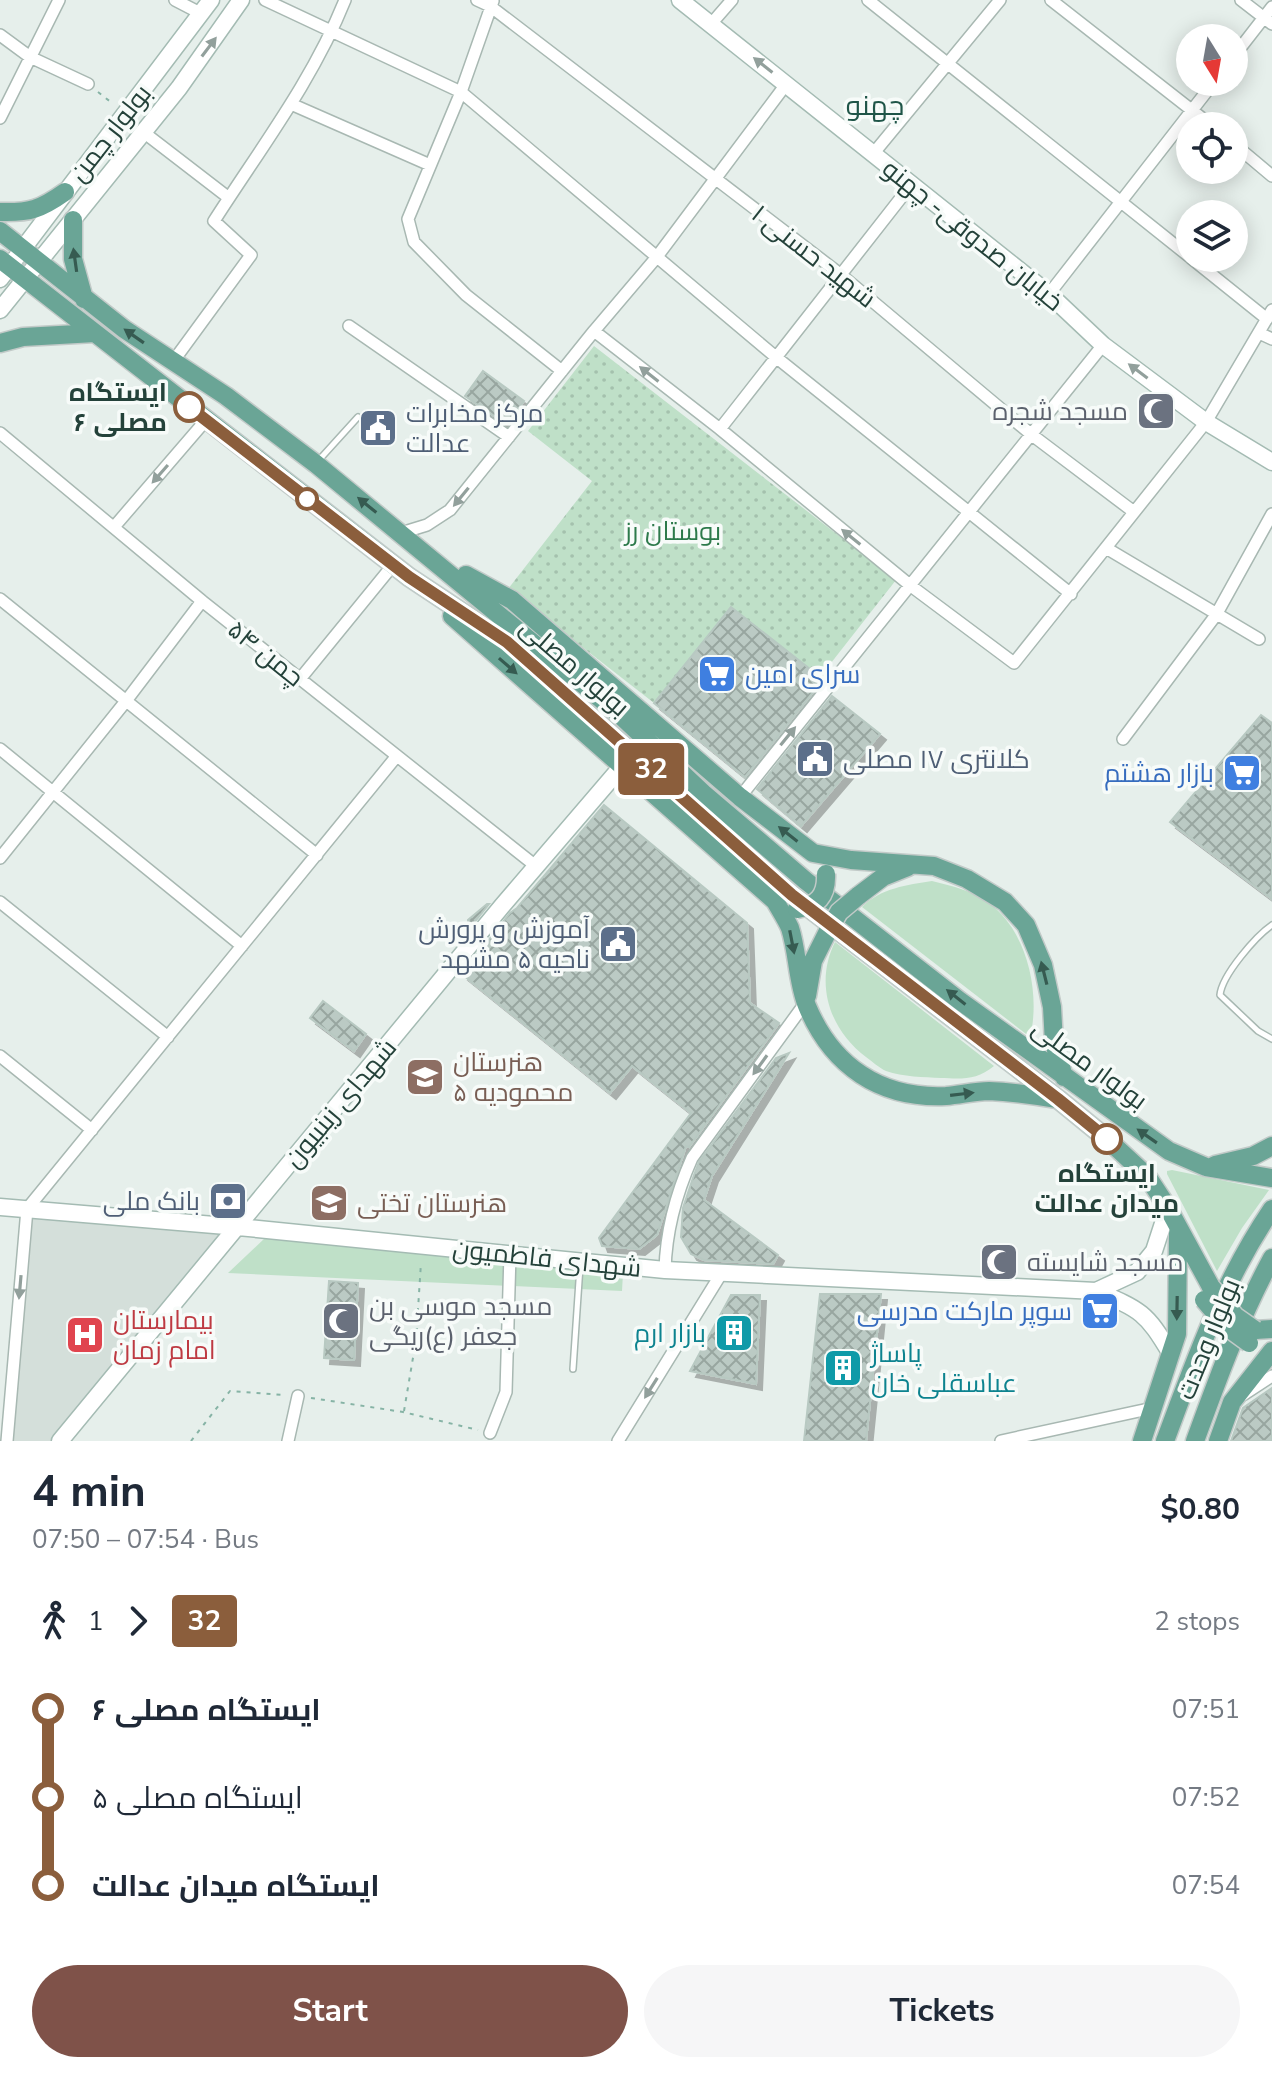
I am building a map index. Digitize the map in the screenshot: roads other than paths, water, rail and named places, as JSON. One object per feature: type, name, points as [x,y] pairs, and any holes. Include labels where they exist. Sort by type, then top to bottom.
[{"type":"main road","points":[[0,212],[20,213],[40,209],[65,192]]},
{"type":"main road","points":[[73,220],[73,259],[84,299]]},
{"type":"main road","name":"بولوار مصلی","points":[[0,231],[84,299],[172,363],[226,396],[316,464],[619,714],[703,793],[806,881],[960,1001],[1169,1151],[1206,1167],[1272,1178]]},
{"type":"main road","name":"بولوار مصلی","points":[[3,268],[26,279],[409,577],[507,642],[792,895],[1058,1099],[1147,1176],[1168,1208],[1208,1294],[1259,1334]]},
{"type":"main road","points":[[0,343],[23,337],[95,333]]},
{"type":"main road","points":[[206,420],[226,396]]},
{"type":"main road","points":[[428,554],[512,600],[740,797],[813,853],[826,874],[827,887],[821,899],[810,907],[797,909],[775,901]]},
{"type":"main road","points":[[409,577],[775,901],[790,928],[806,1002],[819,1032],[834,1051],[866,1080],[899,1092],[944,1096],[985,1091],[1019,1092],[1058,1099]]},
{"type":"main road","points":[[813,853],[851,860],[934,866],[967,879],[1005,902],[1026,925],[1043,965],[1052,1007],[1054,1043],[1064,1077]]},
{"type":"main road","points":[[806,1002],[813,961],[839,912],[883,877],[914,865]]},
{"type":"main road","points":[[1206,1167],[1253,1156],[1272,1146]]},
{"type":"main road","name":"بولوار وحدت","points":[[1165,1441],[1205,1332],[1229,1279],[1272,1209]]},
{"type":"main road","points":[[1142,1441],[1177,1334],[1178,1230]]},
{"type":"main road","name":"بولوار وحدت","points":[[1195,1441],[1240,1322],[1272,1258]]},
{"type":"main road","points":[[1218,1441],[1232,1402],[1272,1351],[1259,1334]]},
{"type":"street","points":[[0,118],[59,0]]},
{"type":"street","points":[[175,0],[207,7]]},
{"type":"street","name":"بولوار چمن","points":[[0,310],[179,88],[241,0]]},
{"type":"street","points":[[265,0],[461,92],[777,358],[1071,594]]},
{"type":"street","points":[[172,363],[251,255],[214,221],[291,104],[333,31],[345,0]]},
{"type":"street","name":"شهید حسنی ۱","points":[[477,0],[491,3],[840,274],[1032,435],[1134,512]]},
{"type":"street","name":"خیابان صدوقی- چهنو","points":[[680,0],[1049,294],[1103,345],[1206,422],[1272,462]]},
{"type":"street","points":[[711,24],[732,0]]},
{"type":"street","points":[[868,0],[1176,247]]},
{"type":"street","points":[[873,154],[1000,0]]},
{"type":"street","points":[[1051,0],[1194,112]]},
{"type":"street","points":[[1241,0],[1268,21]]},
{"type":"street","points":[[491,3],[461,92],[408,219],[414,242],[466,295],[562,371]]},
{"type":"street","name":"بولوار چمن","points":[[3,268],[23,248],[207,7]]},
{"type":"street","points":[[1248,42],[1268,21],[1272,7]]},
{"type":"street","points":[[0,35],[30,57],[88,84]]},
{"type":"street","points":[[158,72],[179,88]]},
{"type":"street","points":[[401,533],[427,525],[450,510],[656,258],[787,83]]},
{"type":"street","points":[[1049,294],[1203,96]]},
{"type":"street","points":[[291,104],[430,165]]},
{"type":"street","points":[[142,131],[229,198]]},
{"type":"street","points":[[1248,156],[1272,176]]},
{"type":"street","points":[[720,429],[911,185]]},
{"type":"street","points":[[594,331],[720,429],[911,586],[1014,663],[1206,422],[1270,315],[1210,272]]},
{"type":"street","points":[[349,326],[509,437]]},
{"type":"street","points":[[1259,333],[1272,339]]},
{"type":"street","points":[[740,797],[1103,345]]},
{"type":"street","points":[[114,527],[206,420]]},
{"type":"street","name":"چمن ۵۴","points":[[0,433],[202,601],[537,867]]},
{"type":"street","points":[[1123,739],[1216,615],[1272,514]]},
{"type":"street","points":[[1106,548],[1259,639]]},
{"type":"street","points":[[300,679],[393,565]]},
{"type":"street","points":[[0,599],[317,855]]},
{"type":"street","points":[[0,858],[202,601]]},
{"type":"street","points":[[0,749],[242,946]]},
{"type":"street","points":[[7,1441],[27,1209],[396,757]]},
{"type":"street","name":"شهدای زینبیون","points":[[60,1441],[622,766]]},
{"type":"street","points":[[0,902],[168,1037]]},
{"type":"street","points":[[665,1270],[666,1237],[680,1185],[692,1158],[806,1002]]},
{"type":"street","points":[[0,1056],[92,1130]]},
{"type":"street","name":"شهدای فاطمیون","points":[[0,1207],[238,1227],[665,1270],[1096,1291],[1134,1307],[1153,1324],[1171,1354]]},
{"type":"street","name":"شهدای فاطمیون","points":[[1096,1291],[1137,1272],[1154,1251],[1168,1208]]},
{"type":"street","points":[[490,1433],[506,1392],[510,1254]]},
{"type":"street","points":[[618,1441],[721,1274]]},
{"type":"street","points":[[1232,1402],[1272,1376]]},
{"type":"street","points":[[288,1441],[298,1396]]},
{"type":"street","points":[[1001,1441],[1030,1438],[1153,1408]]},
{"type":"lane","points":[[316,464],[358,417]]},
{"type":"lane","points":[[1272,925],[1235,964],[1224,981],[1220,995],[1258,1031],[1272,1039]]},
{"type":"lane","points":[[573,1369],[581,1261]]},
{"type":"place","name":"ایستگاه مصلی ۶","points":[[189,407]]},
{"type":"place","name":"مسجد شجره","points":[[1156,411]]},
{"type":"place","name":"مرکز مخابرات عدالت","points":[[378,428]]},
{"type":"place","name":"سرای امین","points":[[717,674]]},
{"type":"place","name":"کلانتری ۱۷ مصلی","points":[[815,759]]},
{"type":"place","name":"بازار هشتم","points":[[1242,773]]},
{"type":"place","name":"آموزش و پرورش ناحیه ۵ مشهد","points":[[618,944]]},
{"type":"place","name":"هنرستان محمودیه ۵","points":[[425,1077]]},
{"type":"place","name":"ایستگاه میدان عدالت","points":[[1107,1139]]},
{"type":"place","name":"بانک ملی","points":[[228,1201]]},
{"type":"place","name":"هنرستان تختی","points":[[329,1203]]},
{"type":"place","name":"مسجد شایسته","points":[[999,1262]]},
{"type":"place","name":"سوپر مارکت مدرسی","points":[[1100,1311]]},
{"type":"place","name":"مسجد موسی بن جعفر (ع)ریگی","points":[[341,1321]]},
{"type":"place","name":"بازار ارم","points":[[734,1333]]},
{"type":"place","name":"بیمارستان امام زمان","points":[[85,1335]]},
{"type":"place","name":"پاساژ عباسقلی خان","points":[[843,1368]]},
{"type":"district","name":"چهنو","points":[[875,105]]},
{"type":"park label","name":"بوستان رز","points":[[673,531]]}]
